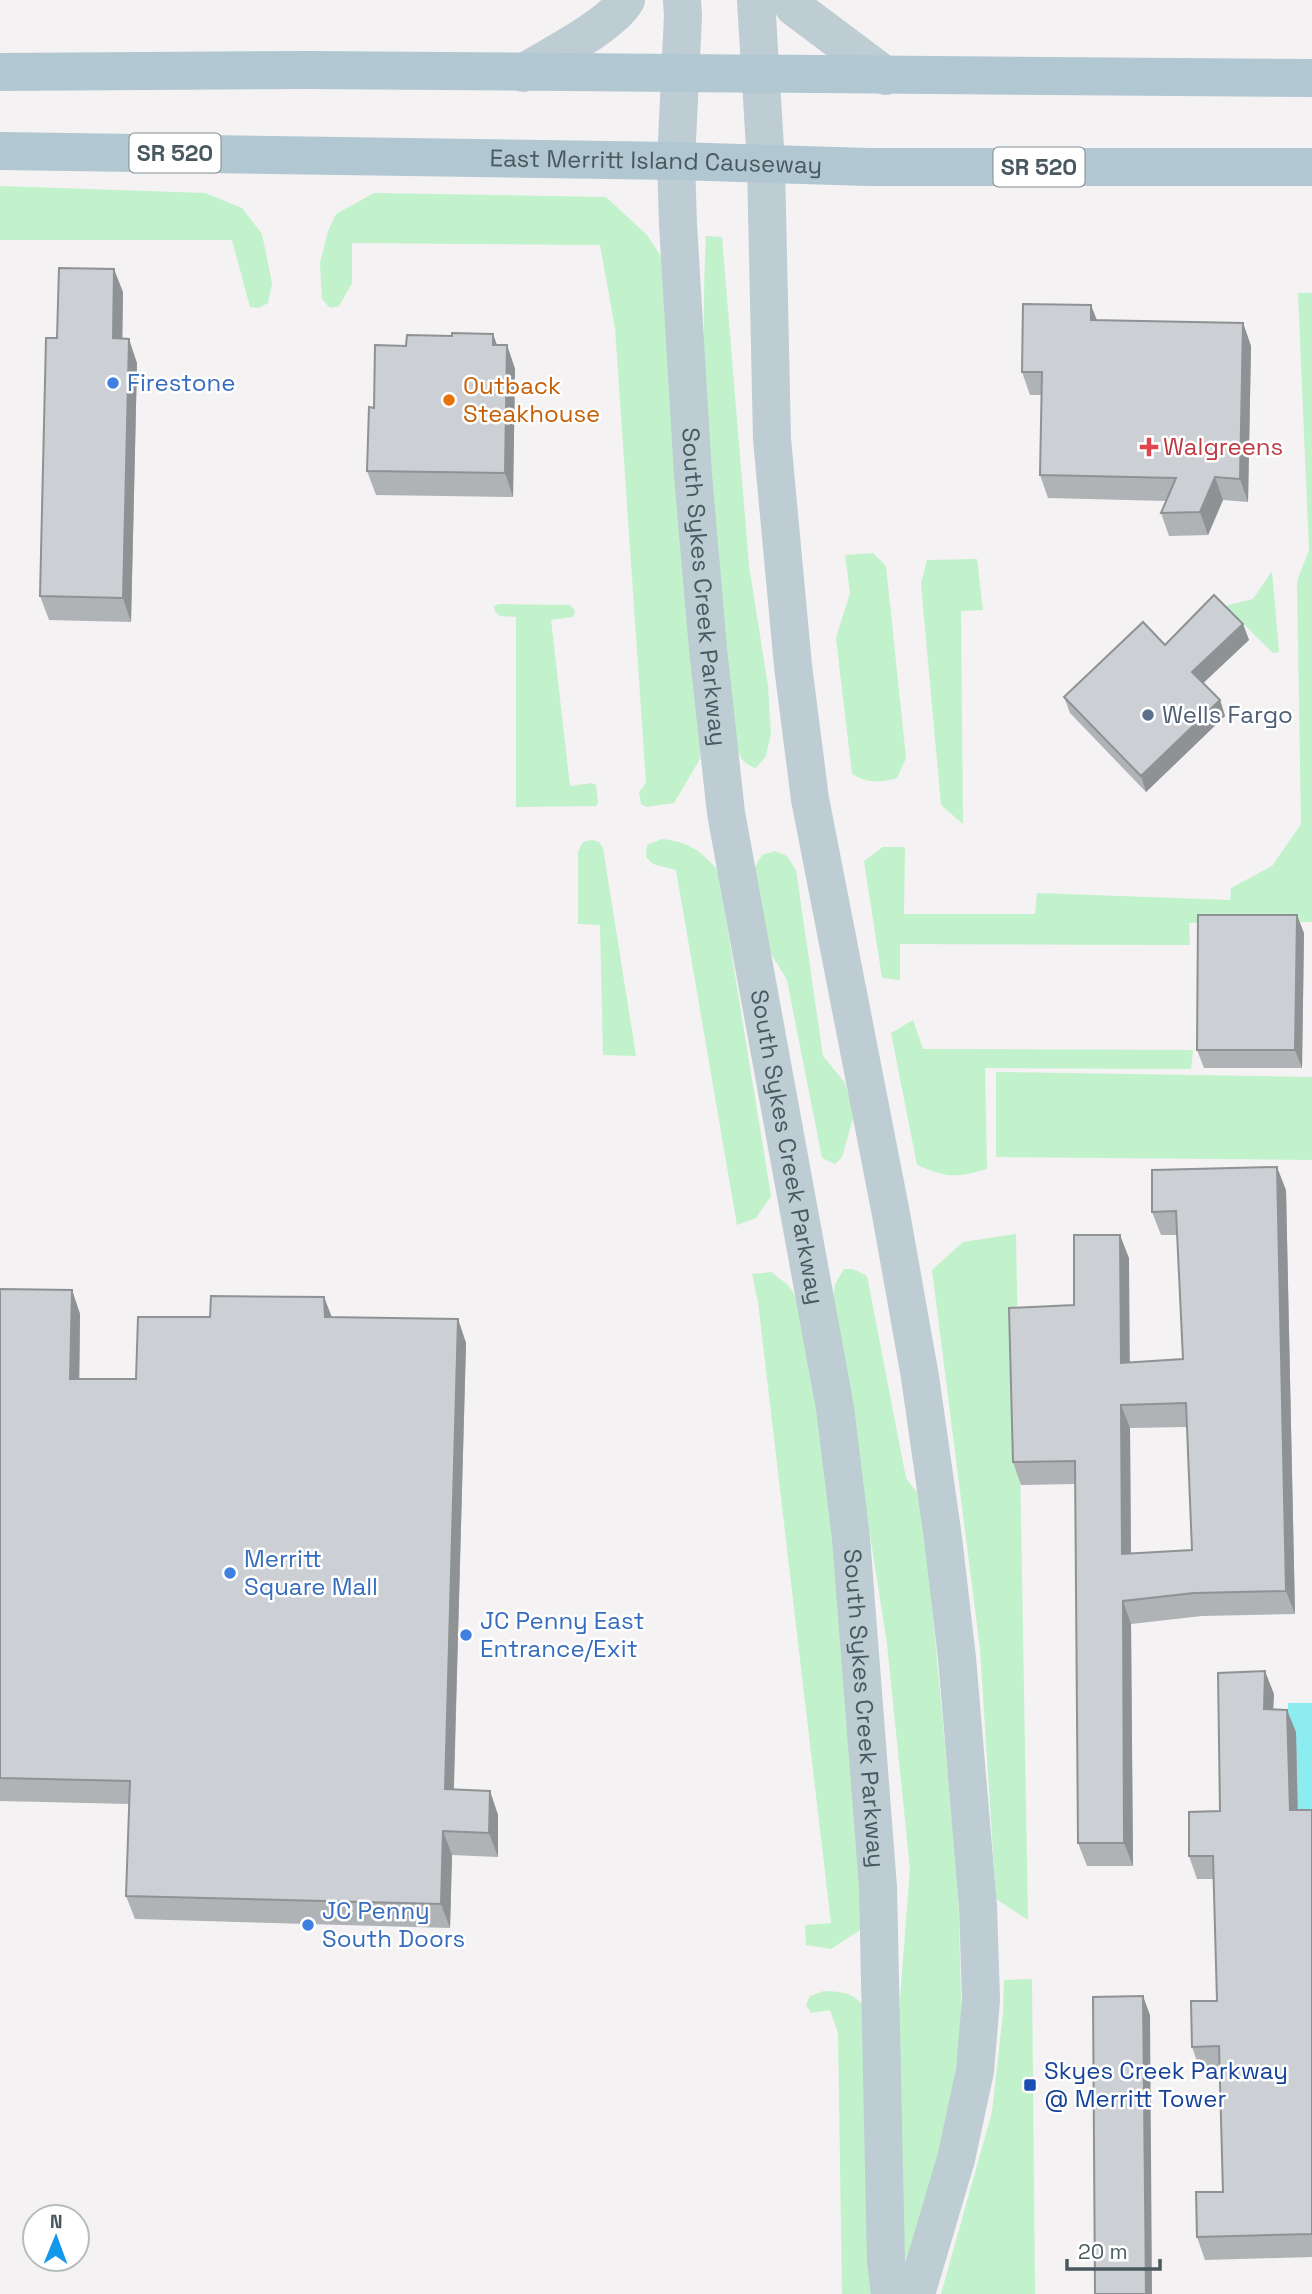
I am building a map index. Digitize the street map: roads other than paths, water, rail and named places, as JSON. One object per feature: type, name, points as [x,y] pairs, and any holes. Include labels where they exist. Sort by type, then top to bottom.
[{"type":"main road","points":[[0,74],[307,70],[1312,78]]},
{"type":"main road","name":"East Merritt Island Causeway","points":[[0,151],[869,167],[1312,167]]},
{"type":"street","points":[[523,73],[589,33],[622,8],[626,0]]},
{"type":"street","name":"South Sykes Creek Parkway","points":[[682,0],[676,162],[693,475],[726,813],[835,1408],[851,1538],[878,1887],[886,2262],[890,2294]]},
{"type":"street","points":[[756,0],[766,164],[772,439],[793,666],[810,799],[920,1377],[957,1658],[978,1906],[981,2000],[975,2071],[956,2159],[916,2294]]},
{"type":"street","points":[[789,0],[794,8],[887,76]]},
{"type":"water","points":[[1288,1703],[1312,1703],[1312,1810],[1285,1812]]},
{"type":"place","name":"Firestone","points":[[113,383]]},
{"type":"place","name":"Outback Steakhouse","points":[[449,400]]},
{"type":"place","name":"Walgreens","points":[[1149,447]]},
{"type":"place","name":"Wells Fargo","points":[[1148,715]]},
{"type":"place","name":"Merritt Square Mall","points":[[230,1573]]},
{"type":"place","name":"JC Penny East Entrance/Exit","points":[[466,1635]]},
{"type":"place","name":"JC Penny South Doors","points":[[308,1925]]},
{"type":"place","name":"Skyes Creek Parkway @ Merritt Tower","points":[[1030,2085]]}]
